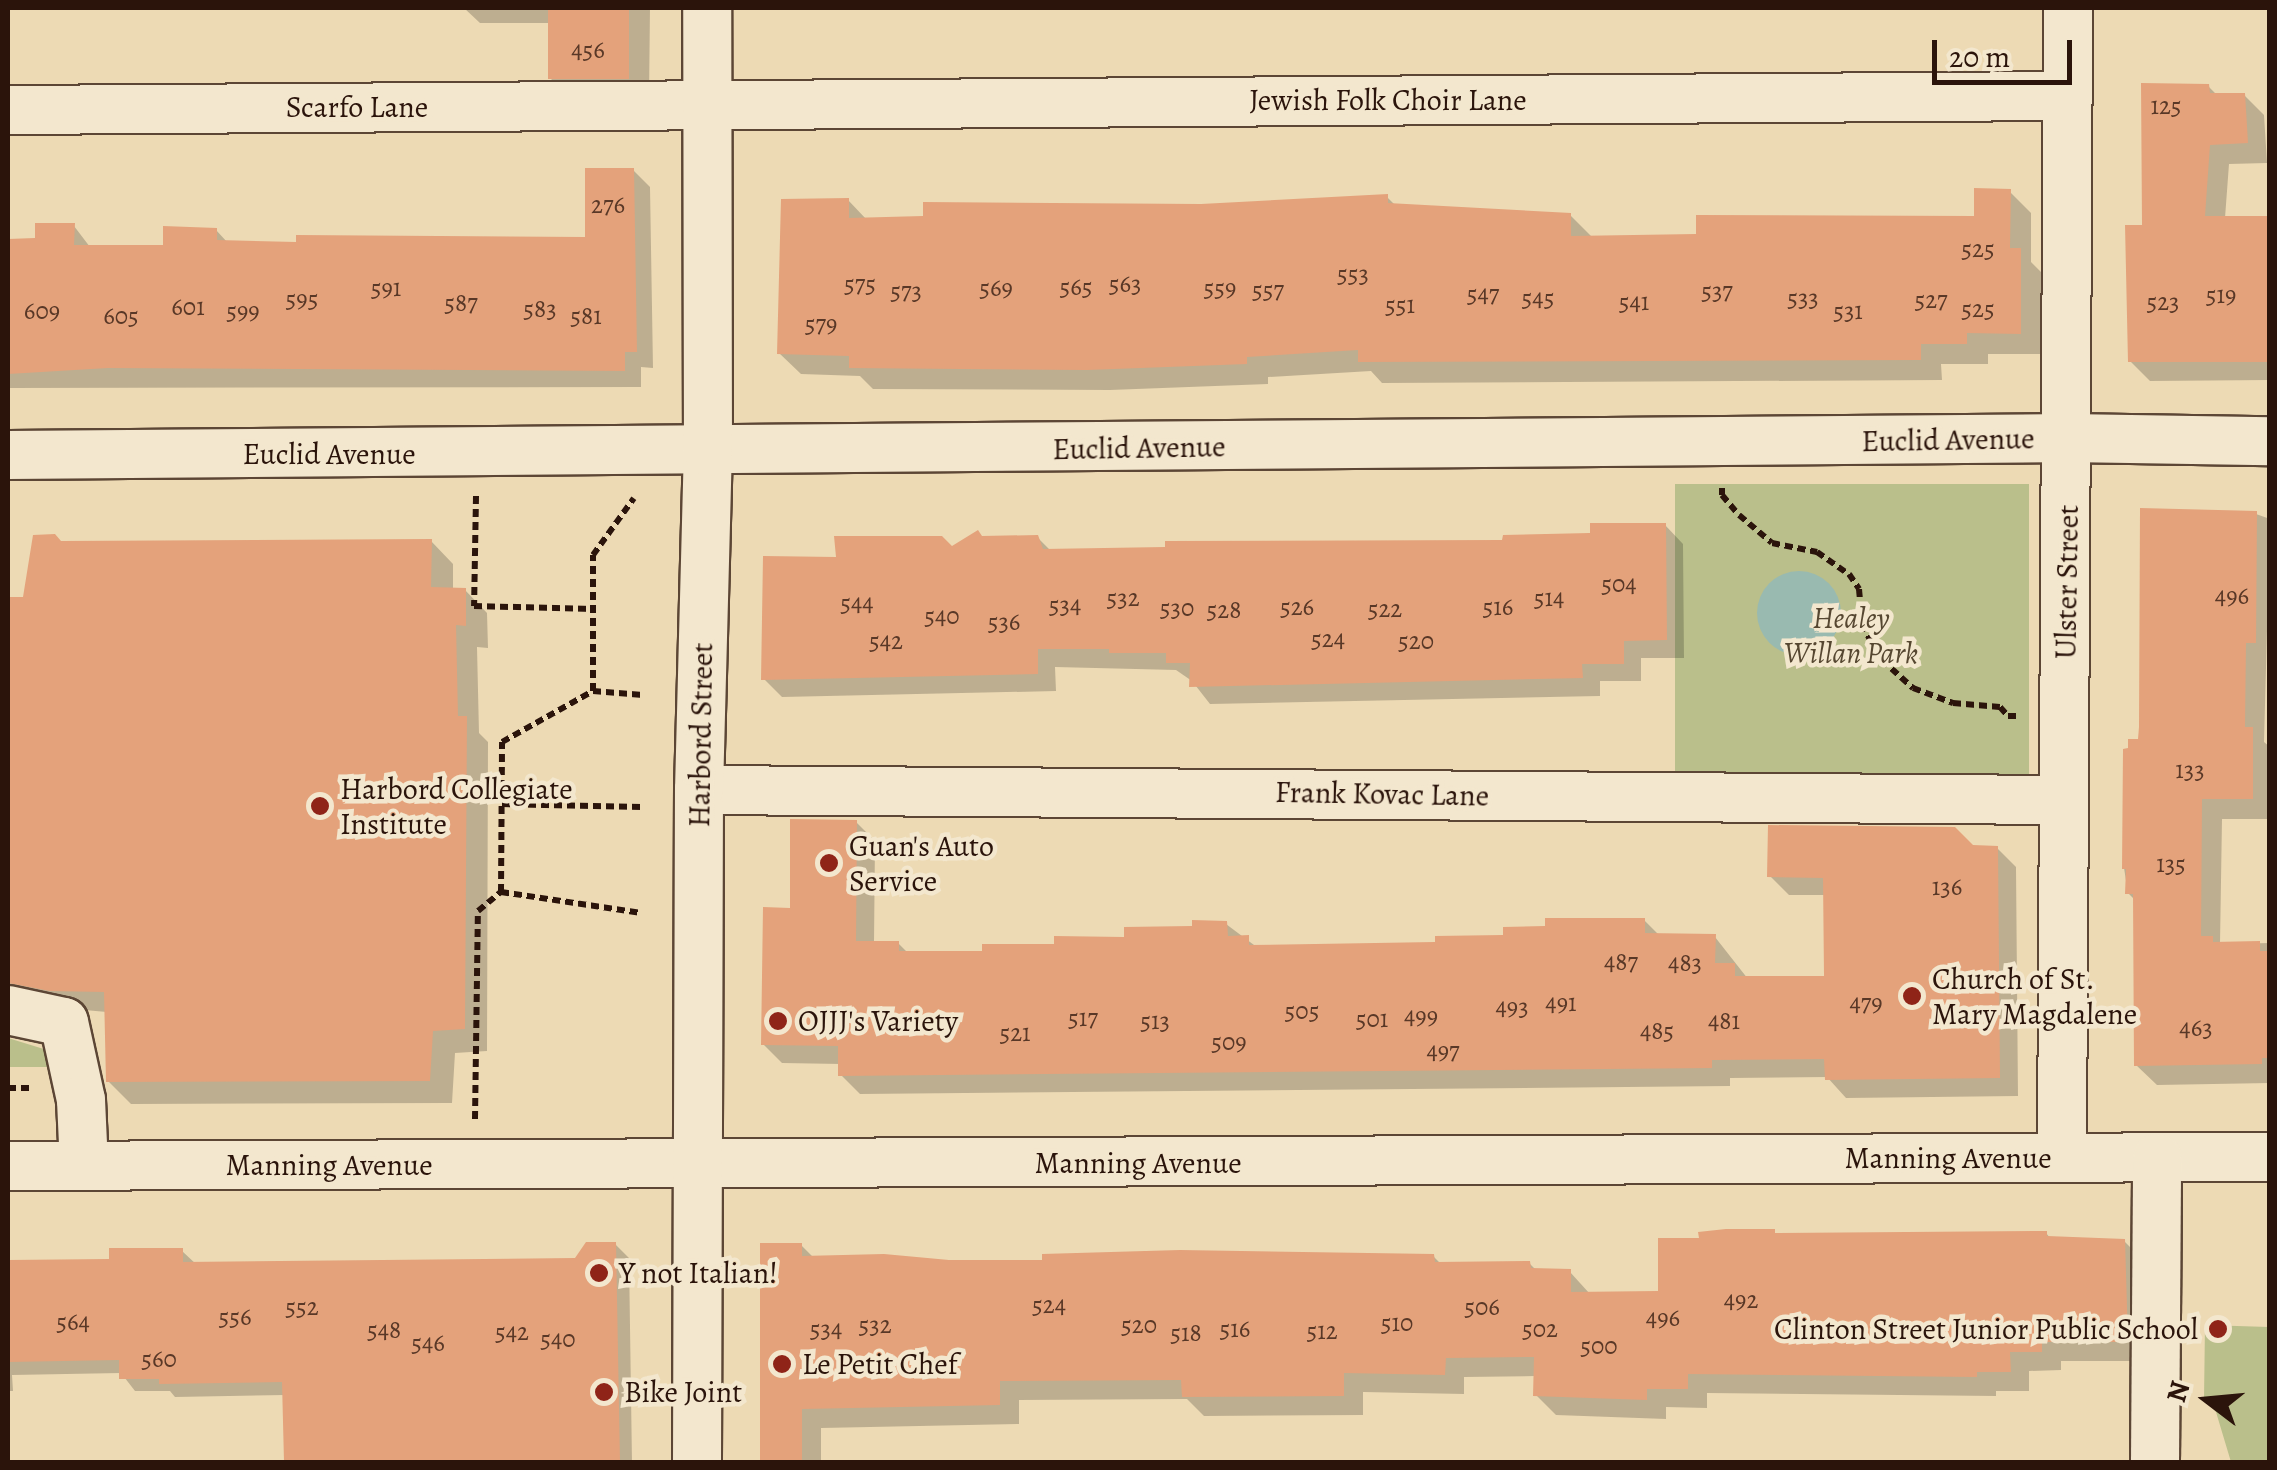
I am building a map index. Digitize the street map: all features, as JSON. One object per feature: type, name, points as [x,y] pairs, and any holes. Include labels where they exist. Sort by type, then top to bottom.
[{"type":"street","name":"Harbord Street","points":[[696,1462],[699,790],[708,452],[707,8]]},
{"type":"street","name":"Ulster Street","points":[[2062,1157],[2068,8]]},
{"type":"street","name":"Jewish Folk Choir Lane","points":[[707,105],[2068,96]]},
{"type":"street","name":"Scarfo Lane","points":[[8,110],[707,105]]},
{"type":"street","name":"Euclid Avenue","points":[[8,455],[2068,438],[2270,441]]},
{"type":"street","name":"Frank Kovac Lane","points":[[699,790],[2064,800]]},
{"type":"street","points":[[8,1010],[64,1022],[80,1100],[84,1166]]},
{"type":"street","name":"Manning Avenue","points":[[8,1166],[2270,1157]]},
{"type":"street","points":[[2155,1462],[2157,1158]]},
{"type":"path","points":[[1721,477],[1722,495],[1772,542],[1817,552],[1849,574],[1860,589],[1862,624],[1896,675],[1933,698],[2000,707],[2008,716],[2032,716]]},
{"type":"path","points":[[476,483],[474,606],[593,609]]},
{"type":"path","points":[[592,691],[593,554],[635,496]]},
{"type":"path","points":[[500,892],[502,742],[592,691],[643,695]]},
{"type":"path","points":[[502,804],[642,807]]},
{"type":"path","points":[[474,1121],[478,910],[500,892],[641,913]]},
{"type":"green space","name":"Healey Willan Park","points":[[1675,484],[2029,484],[2029,783],[1675,783]]},
{"type":"green space","points":[[8,1038],[47,1050],[59,1067],[8,1067]]},
{"type":"green space","points":[[2205,1325],[2269,1327],[2269,1462],[2231,1462],[2216,1412],[2204,1399]]},
{"type":"water","points":[[1799,571],[1815,574],[1829,583],[1838,597],[1838,629],[1829,643],[1815,652],[1799,655],[1783,652],[1769,643],[1760,629],[1757,613],[1760,597],[1769,583],[1783,574]]},
{"type":"building","points":[[548,8],[629,8],[629,79],[548,79]]},
{"type":"building","points":[[2141,83],[2209,84],[2210,93],[2245,93],[2248,143],[2210,145],[2205,216],[2267,216],[2270,362],[2128,362],[2125,225],[2142,225]]},
{"type":"building","points":[[585,168],[634,168],[637,352],[625,352],[625,371],[108,368],[8,374],[8,239],[35,238],[35,223],[75,223],[74,245],[163,245],[163,226],[217,228],[217,240],[296,242],[296,235],[585,237]]},
{"type":"building","points":[[1974,188],[2011,189],[2010,248],[2021,248],[2021,334],[1967,333],[1967,344],[1921,344],[1921,360],[1358,362],[1358,350],[1247,357],[1247,364],[1087,370],[849,368],[849,356],[777,354],[781,199],[849,198],[849,218],[923,216],[923,202],[1201,204],[1388,194],[1388,203],[1571,213],[1571,236],[1696,234],[1696,215],[1974,216]]},
{"type":"building","points":[[2140,508],[2257,511],[2256,643],[2246,643],[2245,727],[2253,727],[2253,799],[2202,799],[2201,936],[2213,936],[2213,942],[2260,941],[2260,951],[2270,951],[2270,1058],[2262,1058],[2262,1064],[2134,1066],[2133,894],[2125,894],[2126,869],[2122,869],[2123,749],[2128,748],[2128,739],[2138,739],[2139,727]]},
{"type":"building","points":[[1590,523],[1666,523],[1667,640],[1624,641],[1624,664],[1582,664],[1583,678],[1189,687],[1190,663],[1166,663],[1166,653],[1038,649],[1038,674],[761,680],[763,556],[836,557],[834,536],[942,536],[952,546],[978,530],[982,536],[1038,535],[1043,549],[1165,547],[1165,541],[1502,540],[1503,535],[1590,533]]},
{"type":"building","points":[[55,534],[61,541],[432,539],[431,587],[466,588],[466,626],[456,625],[458,716],[467,716],[465,1029],[433,1031],[430,1081],[106,1082],[104,992],[50,991],[8,983],[8,597],[23,597],[33,535]]},
{"type":"building","points":[[790,819],[857,820],[856,941],[899,941],[899,951],[982,951],[982,944],[1054,944],[1054,936],[1124,937],[1124,927],[1192,926],[1192,920],[1227,921],[1228,936],[1249,935],[1249,945],[1435,942],[1435,936],[1503,935],[1503,927],[1545,926],[1545,918],[1645,918],[1645,933],[1716,934],[1715,963],[1735,963],[1735,976],[1824,976],[1823,878],[1767,877],[1768,825],[1955,827],[1973,845],[1998,846],[2000,1078],[1825,1080],[1824,1059],[1712,1060],[1712,1068],[838,1076],[838,1046],[761,1045],[763,907],[790,908]]},
{"type":"building","points":[[1775,1229],[1775,1233],[2047,1231],[2047,1236],[2125,1239],[2128,1342],[2042,1342],[2042,1352],[2010,1352],[2011,1372],[1977,1372],[1977,1377],[1688,1374],[1688,1389],[1647,1389],[1647,1400],[1533,1396],[1534,1357],[1446,1358],[1445,1375],[1344,1373],[1344,1396],[1182,1397],[1181,1380],[1000,1381],[1000,1405],[802,1409],[802,1462],[760,1462],[760,1243],[802,1243],[802,1256],[884,1254],[949,1260],[1042,1260],[1042,1254],[1180,1250],[1434,1254],[1435,1262],[1530,1261],[1531,1268],[1571,1269],[1571,1292],[1658,1291],[1658,1238],[1699,1238],[1698,1232]]},
{"type":"building","points":[[586,1242],[616,1242],[620,1462],[284,1462],[282,1382],[159,1384],[159,1379],[119,1379],[119,1360],[8,1362],[8,1260],[109,1259],[109,1248],[183,1248],[183,1262],[575,1258]]},
{"type":"place","name":"Harbord Collegiate Institute","points":[[320,806]]},
{"type":"place","name":"Guan's Auto Service","points":[[829,863]]},
{"type":"place","name":"Church of St. Mary Magdalene","points":[[1912,996]]},
{"type":"place","name":"OJJJ's Variety","points":[[778,1021]]},
{"type":"place","name":"Y not Italian!","points":[[599,1273]]},
{"type":"place","name":"Clinton Street Junior Public School","points":[[2218,1329]]},
{"type":"place","name":"Le Petit Chef","points":[[782,1364]]},
{"type":"place","name":"Bike Joint","points":[[604,1392]]}]
